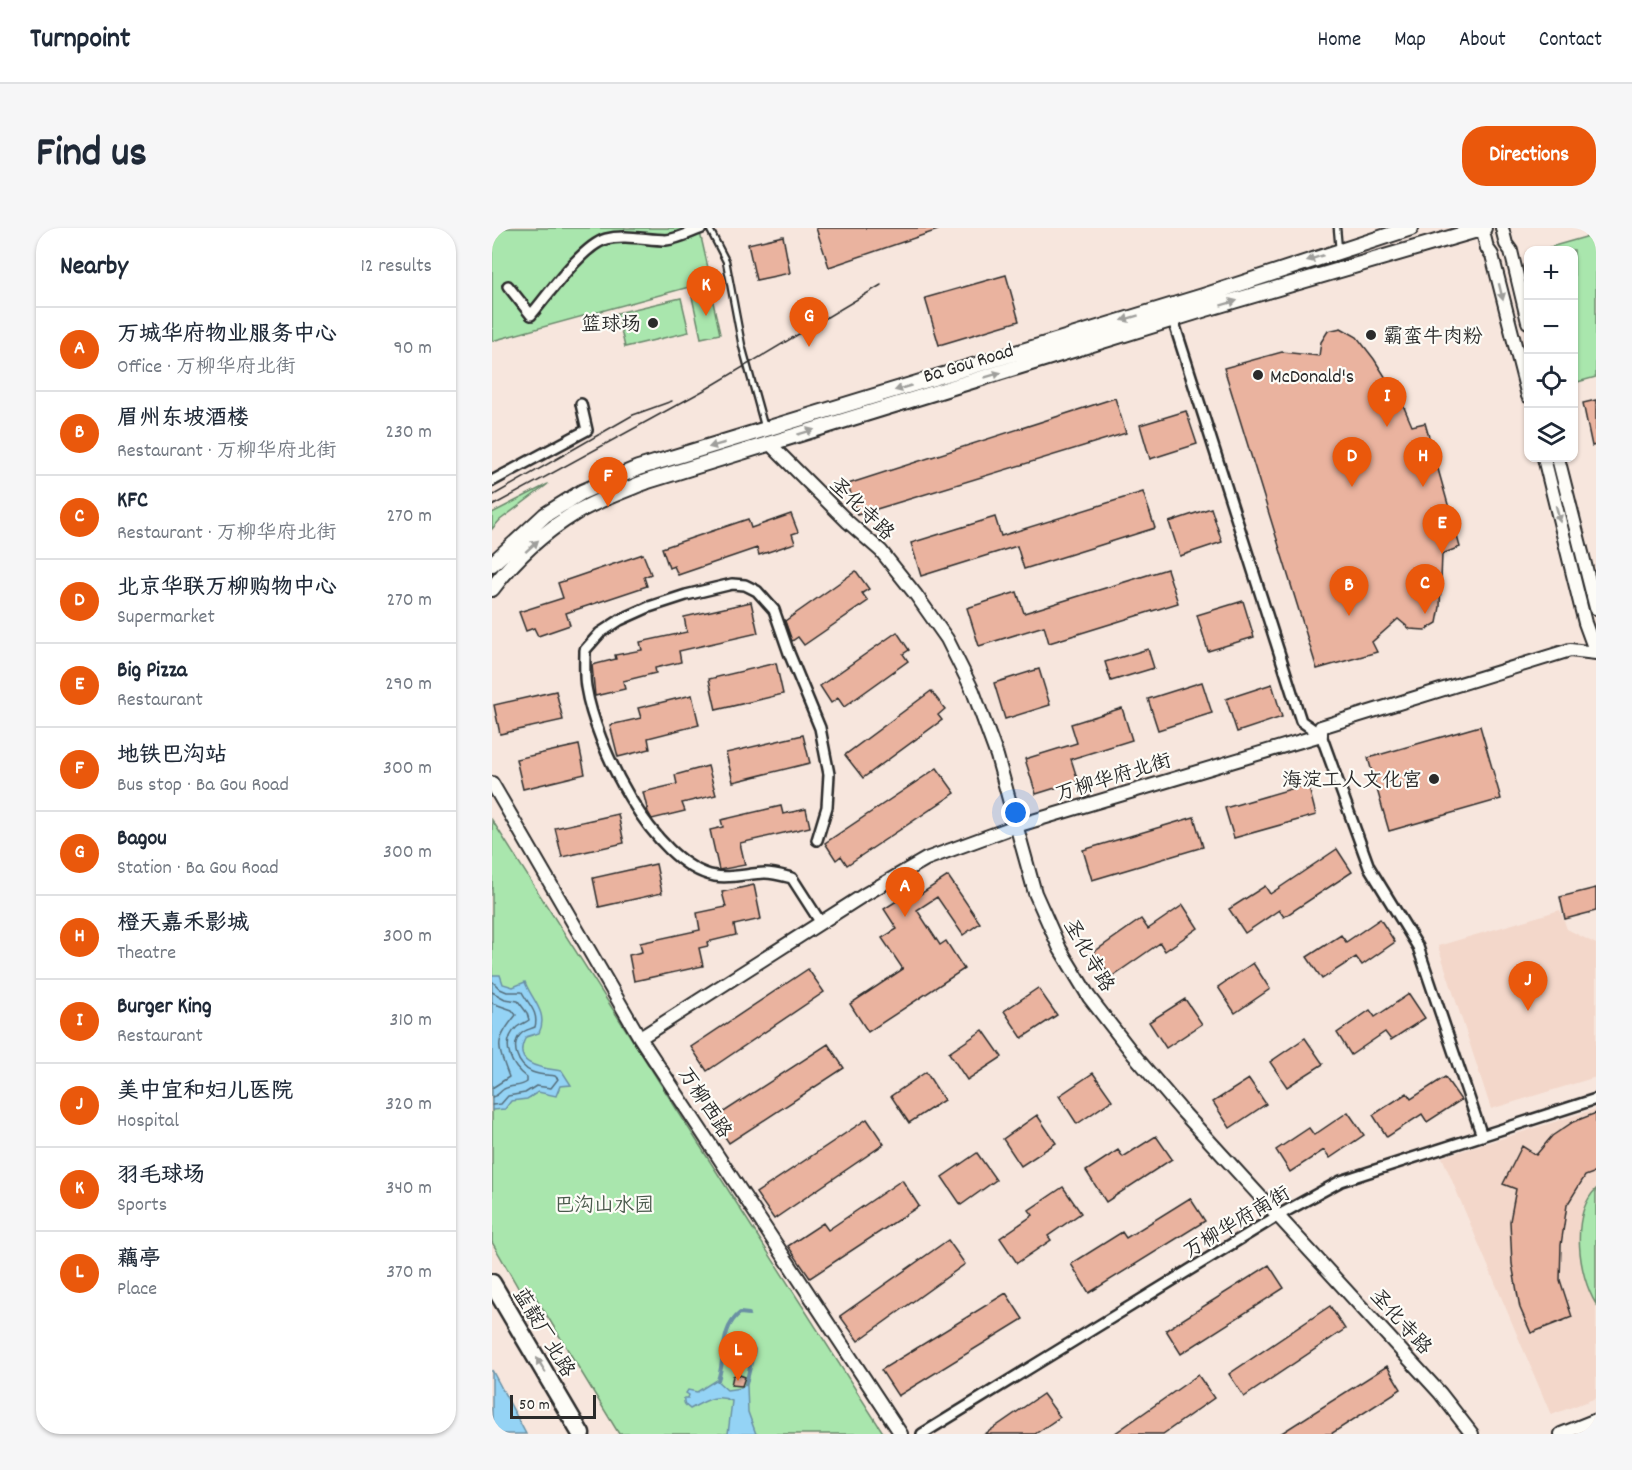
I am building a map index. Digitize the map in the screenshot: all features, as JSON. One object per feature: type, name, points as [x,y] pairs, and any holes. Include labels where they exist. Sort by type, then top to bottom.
[{"type":"highway","name":"蓝靛厂北路","points":[[492,1283],[581,1434]]},
{"type":"main road","name":"Ba Gou Road","points":[[492,589],[501,577],[539,540],[575,513],[648,481],[767,436],[1411,228]]},
{"type":"main road","name":"Ba Gou Road","points":[[492,564],[545,515],[582,492],[638,468],[767,436],[1173,320],[1482,228]]},
{"type":"street","points":[[508,286],[531,315],[580,256],[594,244],[606,239],[618,238],[669,240],[702,228]]},
{"type":"street","points":[[1482,228],[1487,248],[1492,255],[1524,380]]},
{"type":"street","points":[[1502,228],[1506,244],[1511,251],[1524,305]]},
{"type":"street","points":[[1173,320],[1300,721],[1321,735],[1369,867],[1418,947],[1482,1136]]},
{"type":"street","points":[[492,481],[587,430],[581,404]]},
{"type":"street","name":"圣化寺路","points":[[767,436],[848,522],[881,551],[947,639],[973,691],[998,756],[1035,893],[1060,949],[1089,997],[1182,1111],[1280,1215],[1440,1393],[1472,1434]]},
{"type":"street","points":[[1545,462],[1585,623],[1596,653]]},
{"type":"street","points":[[1559,462],[1596,608]]},
{"type":"street","points":[[817,840],[827,807],[829,774],[820,728],[774,610],[758,591],[745,585],[732,584],[686,595],[649,607],[620,620],[600,633],[585,650],[586,686],[600,739],[617,778],[654,834],[681,858],[716,876],[768,873],[792,878],[821,923]]},
{"type":"street","name":"万柳华府北街","points":[[640,1038],[926,859],[1016,826],[1321,735],[1321,727],[1570,650],[1596,653]]},
{"type":"street","name":"万柳西路","points":[[492,783],[640,1038],[901,1434]]},
{"type":"street","name":"万柳华府南街","points":[[922,1434],[1280,1215],[1341,1181],[1596,1099]]},
{"type":"street","points":[[1560,1434],[1596,1420]]},
{"type":"lane","points":[[709,228],[726,261],[742,346],[767,436]]},
{"type":"lane","points":[[1337,228],[1339,250]]},
{"type":"shaded area","points":[[1560,910],[1567,929],[1596,944],[1596,1077],[1491,1109],[1438,946]]},
{"type":"shaded area","points":[[1596,1109],[1596,1398],[1551,1415],[1442,1157]]},
{"type":"green space","points":[[492,228],[699,228],[711,281],[492,341]]},
{"type":"green space","points":[[1596,234],[1596,377],[1578,382],[1578,246],[1554,246]]},
{"type":"green space","points":[[711,293],[720,334],[701,338],[692,297]]},
{"type":"green space","name":"篮球场","points":[[681,298],[689,332],[625,347],[617,313]]},
{"type":"green space","points":[[548,484],[500,520],[492,529],[492,513]]},
{"type":"green space","name":"巴沟山水园","points":[[492,820],[884,1434],[619,1434],[529,1286],[520,1291],[492,1242]]},
{"type":"green space","points":[[1596,1189],[1596,1304],[1581,1262],[1580,1229],[1582,1214]]},
{"type":"water","points":[[492,975],[500,975],[503,984],[513,987],[525,982],[538,1006],[542,1026],[539,1033],[526,1037],[522,1054],[525,1060],[538,1067],[562,1071],[571,1085],[560,1086],[556,1096],[538,1092],[527,1099],[511,1101],[505,1109],[492,1110]]},
{"type":"water","points":[[492,1370],[526,1434],[492,1434]]},
{"type":"water","points":[[716,1380],[727,1390],[747,1386],[748,1412],[756,1434],[728,1434],[732,1401],[716,1398],[690,1409],[685,1405],[684,1398],[688,1398],[689,1395],[686,1393],[688,1390],[697,1392]]},
{"type":"building","points":[[816,228],[938,228],[938,230],[829,267]]},
{"type":"building","points":[[783,236],[790,273],[756,280],[748,244]]},
{"type":"building","points":[[1006,275],[1019,321],[939,345],[925,298]]},
{"type":"building","points":[[1341,328],[1357,337],[1374,359],[1403,405],[1412,426],[1425,423],[1460,547],[1442,554],[1440,607],[1437,623],[1425,630],[1410,629],[1398,619],[1372,642],[1377,652],[1317,669],[1224,368],[1282,352],[1319,356],[1321,342],[1328,331]]},
{"type":"building","points":[[1115,398],[1126,433],[857,515],[848,484]]},
{"type":"building","points":[[1596,400],[1596,445],[1592,446],[1583,403]]},
{"type":"building","points":[[1186,411],[1197,444],[1150,459],[1140,425]]},
{"type":"building","points":[[1143,492],[1155,528],[1024,569],[1017,546],[921,576],[911,543],[995,517],[1001,536]]},
{"type":"building","points":[[1211,508],[1222,542],[1180,556],[1169,522]]},
{"type":"building","points":[[791,514],[798,532],[792,534],[795,543],[759,555],[757,548],[678,575],[674,566],[669,568],[662,548],[748,519],[751,528]]},
{"type":"building","points":[[643,554],[651,574],[644,577],[647,586],[566,613],[570,625],[538,636],[534,628],[526,631],[519,612],[563,598],[558,583]]},
{"type":"building","points":[[1167,569],[1178,603],[1049,643],[1044,626],[979,646],[967,608],[1017,592],[1024,613]]},
{"type":"building","points":[[856,571],[869,589],[862,593],[868,601],[804,645],[798,637],[792,641],[785,621]]},
{"type":"building","points":[[1243,601],[1254,637],[1208,651],[1197,615]]},
{"type":"building","points":[[751,602],[758,633],[679,651],[681,662],[655,668],[656,673],[623,681],[625,689],[595,696],[592,665],[616,659],[615,655],[642,650],[640,642],[687,632],[684,617]]},
{"type":"building","points":[[897,632],[909,650],[903,654],[908,661],[844,707],[838,698],[831,703],[820,686]]},
{"type":"building","points":[[1148,649],[1154,668],[1111,681],[1105,662]]},
{"type":"building","points":[[776,663],[783,694],[716,710],[709,679]]},
{"type":"building","points":[[1039,669],[1050,705],[1005,719],[994,683]]},
{"type":"building","points":[[1202,682],[1212,713],[1158,730],[1148,699]]},
{"type":"building","points":[[1272,684],[1282,717],[1237,732],[1226,699]]},
{"type":"building","points":[[556,691],[563,720],[500,734],[494,705]]},
{"type":"building","points":[[931,691],[945,709],[938,715],[942,720],[863,778],[845,755]]},
{"type":"building","points":[[692,695],[699,725],[648,738],[650,749],[618,757],[610,725],[641,718],[638,708]]},
{"type":"building","points":[[1122,708],[1132,740],[1071,759],[1078,781],[1036,794],[1025,759],[1077,743],[1071,724]]},
{"type":"building","name":"海淀工人文化宫","points":[[1480,726],[1501,799],[1389,831],[1368,758]]},
{"type":"building","points":[[803,735],[810,763],[733,782],[726,753]]},
{"type":"building","points":[[579,745],[585,774],[523,789],[516,759]]},
{"type":"building","points":[[708,766],[716,795],[682,803],[685,811],[652,819],[643,792],[677,784],[675,775]]},
{"type":"building","points":[[937,768],[955,793],[847,865],[841,856],[836,860],[825,843]]},
{"type":"building","points":[[1308,784],[1316,815],[1234,838],[1225,808]]},
{"type":"building","points":[[781,806],[783,814],[806,809],[810,827],[740,843],[745,865],[719,870],[710,830],[723,827],[721,820]]},
{"type":"building","points":[[618,814],[624,843],[562,857],[555,828]]},
{"type":"building","points":[[1194,817],[1203,847],[1092,880],[1083,850]]},
{"type":"building","points":[[1337,849],[1352,872],[1284,917],[1279,910],[1245,933],[1229,909],[1265,886],[1270,894]]},
{"type":"building","points":[[656,864],[662,893],[599,907],[593,878]]},
{"type":"building","points":[[948,876],[980,923],[963,935],[937,897],[917,910],[940,945],[946,941],[964,969],[868,1032],[850,1004],[903,969],[882,938],[897,929],[884,909],[906,895],[910,901]]},
{"type":"building","points":[[754,885],[761,919],[734,925],[736,935],[707,942],[708,946],[699,948],[703,966],[634,981],[629,955],[642,952],[640,943],[700,930],[697,913],[726,907],[722,892]]},
{"type":"building","points":[[1596,888],[1596,911],[1565,919],[1560,897]]},
{"type":"building","points":[[1183,905],[1198,928],[1165,951],[1160,943],[1111,977],[1094,952],[1141,919],[1148,929]]},
{"type":"building","points":[[1380,919],[1395,942],[1362,965],[1356,957],[1322,979],[1307,957],[1341,935],[1346,942]]},
{"type":"building","points":[[1253,963],[1270,989],[1235,1013],[1218,987]]},
{"type":"building","points":[[808,969],[824,992],[707,1071],[691,1047]]},
{"type":"building","points":[[1038,988],[1057,1015],[1022,1038],[1004,1011]]},
{"type":"building","points":[[1409,994],[1425,1018],[1391,1040],[1385,1032],[1351,1055],[1337,1033],[1370,1010],[1375,1017]]},
{"type":"building","points":[[1185,999],[1202,1024],[1166,1048],[1149,1022]]},
{"type":"building","points":[[983,1030],[1002,1057],[967,1080],[949,1053]]},
{"type":"building","points":[[1305,1038],[1323,1064],[1287,1087],[1270,1062]]},
{"type":"building","points":[[828,1044],[844,1068],[729,1143],[713,1119]]},
{"type":"building","points":[[926,1072],[944,1100],[909,1123],[891,1096]]},
{"type":"building","points":[[1093,1073],[1112,1100],[1077,1124],[1059,1096]]},
{"type":"building","points":[[1445,1077],[1461,1100],[1427,1122],[1422,1114],[1387,1137],[1373,1115],[1407,1093],[1411,1099]]},
{"type":"building","points":[[1249,1079],[1266,1104],[1230,1128],[1213,1102]]},
{"type":"building","points":[[1348,1112],[1364,1135],[1330,1158],[1324,1150],[1290,1172],[1276,1150],[1309,1128],[1314,1135]]},
{"type":"building","points":[[1596,1113],[1596,1172],[1585,1176],[1567,1205],[1561,1245],[1560,1280],[1572,1317],[1531,1333],[1520,1308],[1512,1264],[1510,1221],[1516,1189],[1503,1184],[1522,1146],[1536,1155],[1552,1136],[1573,1122]]},
{"type":"building","points":[[1037,1115],[1056,1143],[1021,1166],[1003,1139]]},
{"type":"building","points":[[867,1119],[884,1144],[774,1219],[756,1193]]},
{"type":"building","points":[[1156,1136],[1172,1159],[1106,1202],[1086,1171],[1118,1150],[1123,1157]]},
{"type":"building","points":[[977,1153],[996,1180],[961,1205],[942,1177]]},
{"type":"building","points":[[902,1180],[919,1206],[810,1278],[788,1246],[823,1223],[828,1230]]},
{"type":"building","points":[[1063,1187],[1081,1213],[1048,1236],[1051,1240],[1017,1263],[1000,1238],[1033,1215],[1029,1210]]},
{"type":"building","points":[[1190,1198],[1205,1221],[1089,1293],[1071,1264],[1122,1232],[1126,1238]]},
{"type":"building","points":[[948,1240],[965,1264],[858,1341],[840,1316]]},
{"type":"building","points":[[1269,1265],[1284,1288],[1181,1354],[1166,1330]]},
{"type":"building","points":[[1006,1293],[1023,1319],[898,1396],[881,1370]]},
{"type":"building","points":[[1330,1306],[1345,1329],[1244,1397],[1229,1374]]},
{"type":"building","points":[[1387,1366],[1401,1389],[1331,1434],[1280,1434]]},
{"type":"building","points":[[737,1374],[745,1377],[742,1386],[731,1385],[733,1376]]},
{"type":"building","points":[[1198,1375],[1214,1398],[1163,1434],[1114,1434]]},
{"type":"building","points":[[1043,1394],[1060,1417],[1035,1434],[985,1434]]},
{"type":"waterway","points":[[718,1380],[729,1327],[740,1313],[749,1314]]},
{"type":"waterway","points":[[746,1384],[754,1350],[751,1344]]},
{"type":"tram line","points":[[492,506],[708,388],[881,285]]},
{"type":"tram line","points":[[492,496],[633,415],[672,401]]},
{"type":"place","name":"羽毛球场","points":[[706,316]]},
{"type":"place","name":"篮球场","points":[[653,323]]},
{"type":"place","name":"霸蛮牛肉粉","points":[[1371,335]]},
{"type":"place","name":"Bagou","points":[[809,347]]},
{"type":"place","name":"McDonald's","points":[[1258,375]]},
{"type":"place","name":"Burger King","points":[[1387,427]]},
{"type":"place","name":"北京华联万柳购物中心","points":[[1352,487]]},
{"type":"place","name":"橙天嘉禾影城","points":[[1423,487]]},
{"type":"place","name":"地铁巴沟站","points":[[608,507]]},
{"type":"place","name":"Big Pizza","points":[[1442,554]]},
{"type":"place","name":"KFC","points":[[1425,614]]},
{"type":"place","name":"眉州东坡酒楼","points":[[1349,616]]},
{"type":"place","name":"海淀工人文化宫","points":[[1434,779]]},
{"type":"place","name":"万城华府物业服务中心","points":[[905,917]]},
{"type":"place","name":"美中宜和妇儿医院","points":[[1528,1011]]},
{"type":"place","name":"藕亭","points":[[738,1381]]}]
